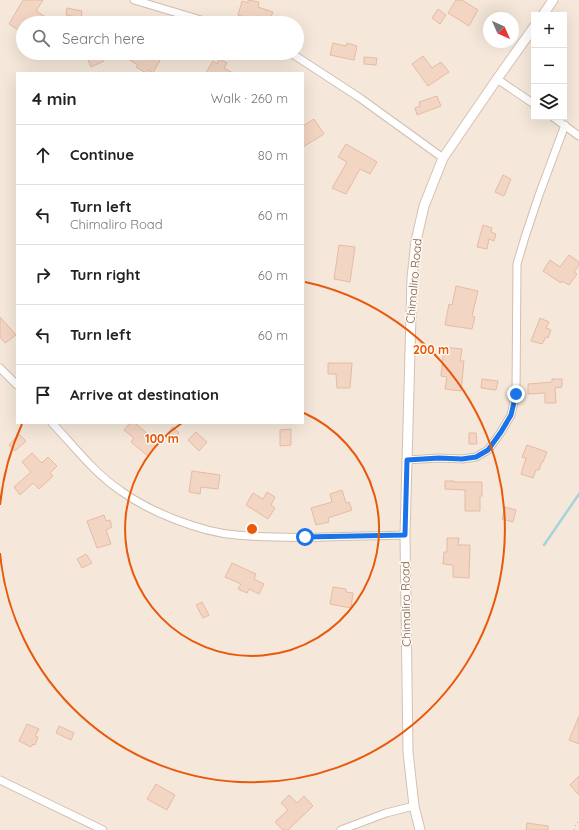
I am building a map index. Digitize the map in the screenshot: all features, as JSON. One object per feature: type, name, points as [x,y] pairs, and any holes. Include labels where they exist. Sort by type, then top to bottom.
[{"type":"street","points":[[134,0],[188,16]]},
{"type":"street","points":[[545,12],[553,0]]},
{"type":"street","name":"Chimaliro Road","points":[[420,830],[414,806],[408,752],[405,535],[412,278],[416,241],[424,206],[443,158],[531,31]]},
{"type":"street","points":[[302,60],[360,98],[443,158]]},
{"type":"street","points":[[497,79],[531,102]]},
{"type":"street","points":[[558,120],[579,136]]},
{"type":"street","points":[[407,460],[439,458],[462,459],[476,457],[488,450],[511,415],[516,394],[517,264],[539,195],[565,125]]},
{"type":"street","points":[[0,368],[16,384]]},
{"type":"street","points":[[53,424],[100,475],[120,491],[138,502],[201,529],[250,536],[305,537],[405,535]]},
{"type":"street","points":[[0,780],[103,830]]},
{"type":"street","points":[[341,830],[386,813],[414,806]]},
{"type":"path","points":[[574,830],[578,822]]},
{"type":"shaded area","points":[[0,0],[579,0],[579,830],[0,830]]},
{"type":"building","points":[[23,0],[43,0],[36,11],[44,16],[16,16],[16,28],[9,24]]},
{"type":"building","points":[[248,0],[259,2],[258,7],[273,12],[271,16],[238,15],[242,1],[248,3]]},
{"type":"building","points":[[456,0],[462,0],[478,10],[469,26],[448,13]]},
{"type":"building","points":[[67,8],[82,11],[81,16],[66,15]]},
{"type":"building","points":[[438,9],[446,15],[440,24],[432,18]]},
{"type":"building","points":[[333,43],[346,46],[347,43],[357,46],[354,60],[330,55]]},
{"type":"building","points":[[423,56],[432,68],[441,62],[449,72],[428,86],[412,64]]},
{"type":"building","points":[[364,57],[377,58],[376,65],[364,64]]},
{"type":"building","points":[[88,60],[104,60],[104,61],[91,67]]},
{"type":"building","points":[[130,60],[160,60],[154,72],[148,70],[144,72],[136,67],[138,65]]},
{"type":"building","points":[[219,60],[227,63],[224,68],[231,72],[207,72],[213,61],[217,64]]},
{"type":"building","points":[[437,96],[441,106],[417,115],[415,108],[420,106],[419,102]]},
{"type":"building","points":[[314,119],[324,134],[304,146],[304,125]]},
{"type":"building","points":[[346,144],[377,162],[370,174],[360,169],[346,194],[332,188],[347,162],[338,157]]},
{"type":"building","points":[[503,175],[511,179],[504,196],[495,192]]},
{"type":"building","points":[[483,225],[492,228],[491,232],[496,234],[494,241],[489,239],[487,249],[477,247]]},
{"type":"building","points":[[339,245],[355,247],[350,282],[334,279]]},
{"type":"building","points":[[569,255],[579,262],[579,265],[574,272],[577,274],[569,285],[562,281],[561,283],[543,271],[550,260],[560,267]]},
{"type":"building","points":[[456,286],[478,291],[472,316],[475,317],[472,329],[445,325],[449,304],[452,305]]},
{"type":"building","points":[[0,317],[16,335],[5,343],[0,337]]},
{"type":"building","points":[[540,318],[549,322],[546,328],[551,330],[548,338],[546,337],[542,344],[531,341]]},
{"type":"building","points":[[444,347],[462,349],[460,361],[464,361],[461,391],[445,389],[447,377],[441,376]]},
{"type":"building","points":[[328,363],[352,363],[350,388],[337,388],[336,374],[328,374]]},
{"type":"building","points":[[482,379],[498,381],[496,390],[481,388]]},
{"type":"building","points":[[552,379],[562,379],[562,387],[555,388],[556,403],[545,403],[545,393],[528,394],[528,384],[552,382]]},
{"type":"building","points":[[129,424],[136,424],[150,436],[148,439],[156,447],[148,456],[131,442],[134,438],[124,430]]},
{"type":"building","points":[[173,427],[179,433],[171,442],[165,436]]},
{"type":"building","points":[[291,429],[291,445],[280,446],[280,430]]},
{"type":"building","points":[[196,432],[207,442],[199,451],[188,440]]},
{"type":"building","points":[[469,433],[476,433],[477,444],[469,444]]},
{"type":"building","points":[[19,434],[26,441],[15,451],[9,445]]},
{"type":"building","points":[[527,445],[547,452],[539,470],[536,470],[533,478],[521,474],[526,458],[522,457]]},
{"type":"building","points":[[32,453],[42,463],[48,457],[57,466],[50,473],[53,476],[39,489],[33,483],[20,495],[14,487],[31,472],[22,462]]},
{"type":"building","points":[[192,471],[220,475],[218,489],[201,487],[200,494],[189,492]]},
{"type":"building","points":[[445,481],[482,482],[480,511],[465,511],[465,490],[445,489]]},
{"type":"building","points":[[342,490],[346,503],[349,502],[352,510],[328,518],[329,522],[316,525],[311,508],[332,502],[330,494]]},
{"type":"building","points":[[267,492],[275,497],[271,505],[275,508],[268,519],[246,505],[253,493],[263,499]]},
{"type":"building","points":[[505,507],[516,510],[513,522],[502,519]]},
{"type":"building","points":[[104,515],[106,521],[110,520],[112,527],[106,530],[111,544],[97,548],[87,521]]},
{"type":"building","points":[[447,538],[459,538],[458,545],[470,545],[469,578],[453,577],[453,565],[443,564],[444,552],[447,552]]},
{"type":"building","points":[[86,554],[92,563],[82,568],[77,559]]},
{"type":"building","points":[[232,563],[256,574],[254,579],[264,584],[259,594],[249,589],[247,593],[238,589],[241,584],[225,577]]},
{"type":"building","points":[[333,587],[346,589],[346,592],[353,593],[351,608],[330,604]]},
{"type":"building","points":[[202,602],[209,615],[203,618],[196,605]]},
{"type":"building","points":[[579,716],[579,744],[569,740]]},
{"type":"building","points":[[27,724],[39,729],[35,736],[38,737],[35,745],[33,744],[31,747],[19,741]]},
{"type":"building","points":[[59,726],[74,733],[71,740],[56,733]]},
{"type":"building","points":[[579,776],[579,795],[570,785]]},
{"type":"building","points":[[156,784],[175,795],[167,810],[147,799]]},
{"type":"building","points":[[289,795],[297,803],[304,796],[313,806],[288,830],[283,830],[275,822],[288,810],[281,803]]},
{"type":"building","points":[[527,823],[548,826],[548,830],[526,830]]},
{"type":"waterway","points":[[544,545],[579,494]]},
{"type":"route","points":[[305,537],[405,535],[407,460],[439,458],[462,459],[476,457],[488,450],[511,415],[516,394]]}]
